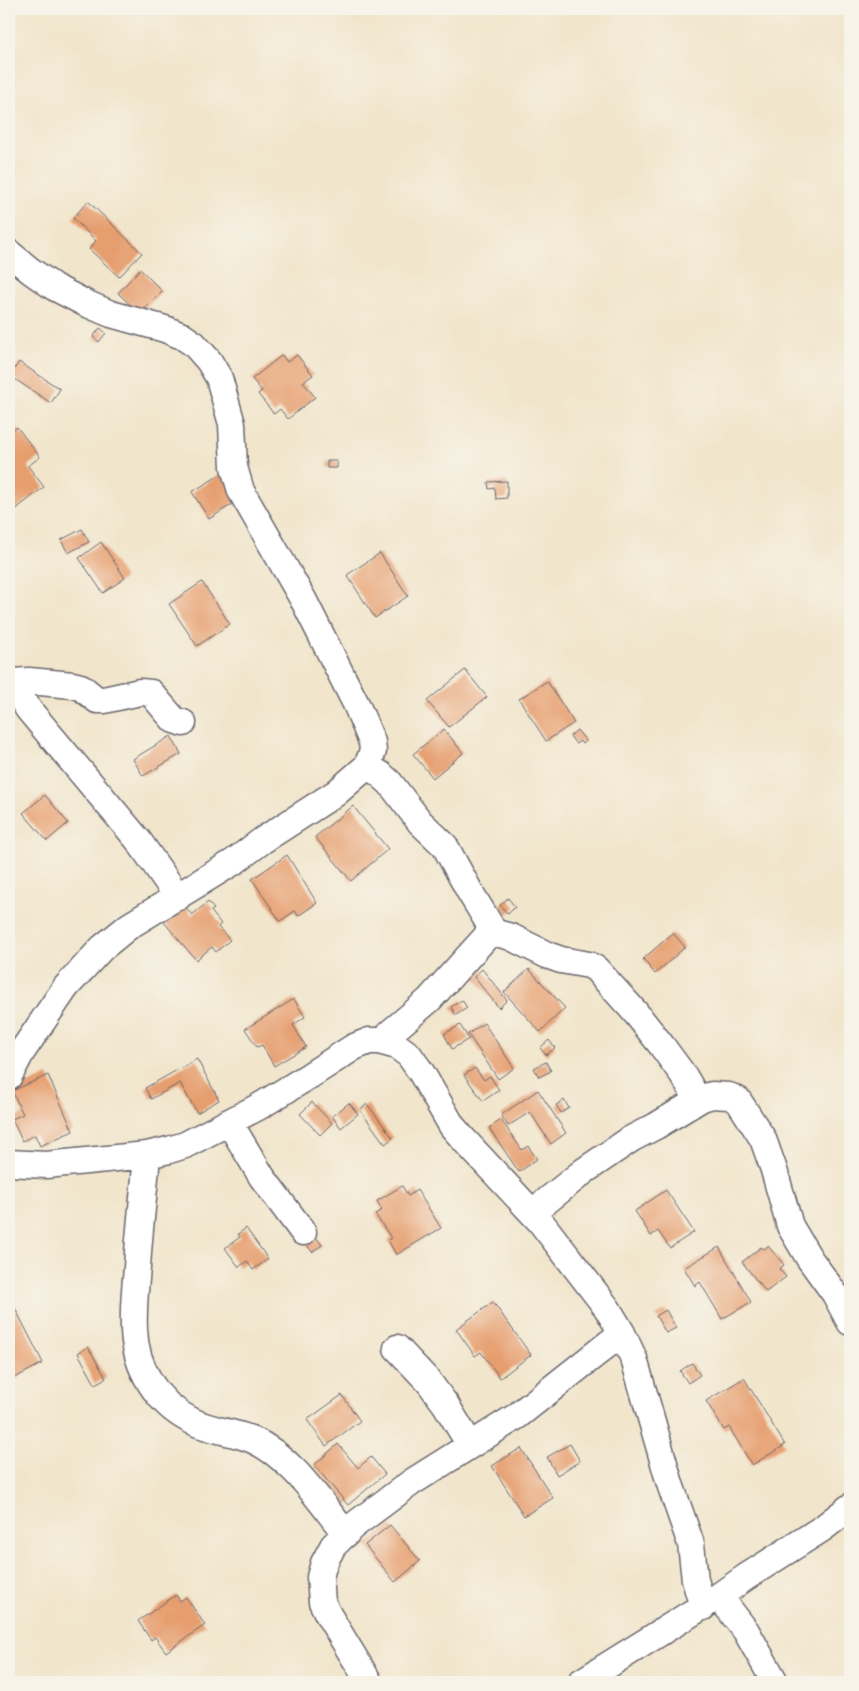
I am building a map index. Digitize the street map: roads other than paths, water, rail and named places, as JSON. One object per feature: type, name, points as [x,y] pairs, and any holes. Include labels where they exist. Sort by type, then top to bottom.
[{"type":"street","points":[[9,253],[54,287],[85,303],[111,314],[165,329],[182,336],[194,344],[209,361],[219,378],[232,424],[234,467],[241,491],[304,601],[357,706],[372,742],[373,751],[367,766],[336,793],[263,840],[235,861],[129,926],[102,948],[74,976],[36,1030],[9,1076]]},
{"type":"street","points":[[9,681],[29,710],[138,840],[178,897]]},
{"type":"street","points":[[9,681],[73,685],[81,687],[97,700],[140,692],[151,693],[174,720],[183,723]]},
{"type":"street","points":[[367,766],[390,782],[420,822],[445,846],[490,925],[490,932],[428,1000],[390,1033],[385,1042]]},
{"type":"street","points":[[490,932],[511,937],[561,960],[589,965],[596,969],[635,1012],[662,1046],[684,1076],[698,1100]]},
{"type":"street","points":[[9,1163],[46,1165],[147,1155],[185,1145],[310,1076],[354,1046],[369,1041],[385,1042],[398,1046],[408,1055],[452,1126],[533,1212],[607,1308],[622,1333],[634,1359],[670,1484],[691,1544],[696,1580],[711,1602],[746,1630],[775,1682]]},
{"type":"street","points":[[533,1212],[584,1171],[631,1138],[656,1126],[698,1100],[712,1095],[730,1096],[738,1100],[763,1139],[790,1226],[809,1258],[835,1294],[850,1322]]},
{"type":"street","points":[[229,1122],[262,1178],[303,1232]]},
{"type":"street","points":[[147,1155],[138,1246],[134,1331],[141,1363],[149,1383],[158,1396],[192,1421],[239,1434],[256,1441],[274,1453],[288,1464],[346,1534]]},
{"type":"street","points":[[369,1682],[322,1602],[320,1577],[324,1563],[333,1546],[353,1526],[412,1482],[516,1416],[622,1333]]},
{"type":"street","points":[[397,1348],[429,1382],[446,1405],[470,1445]]},
{"type":"street","points":[[581,1682],[711,1602],[746,1577],[823,1528],[850,1507]]}]
